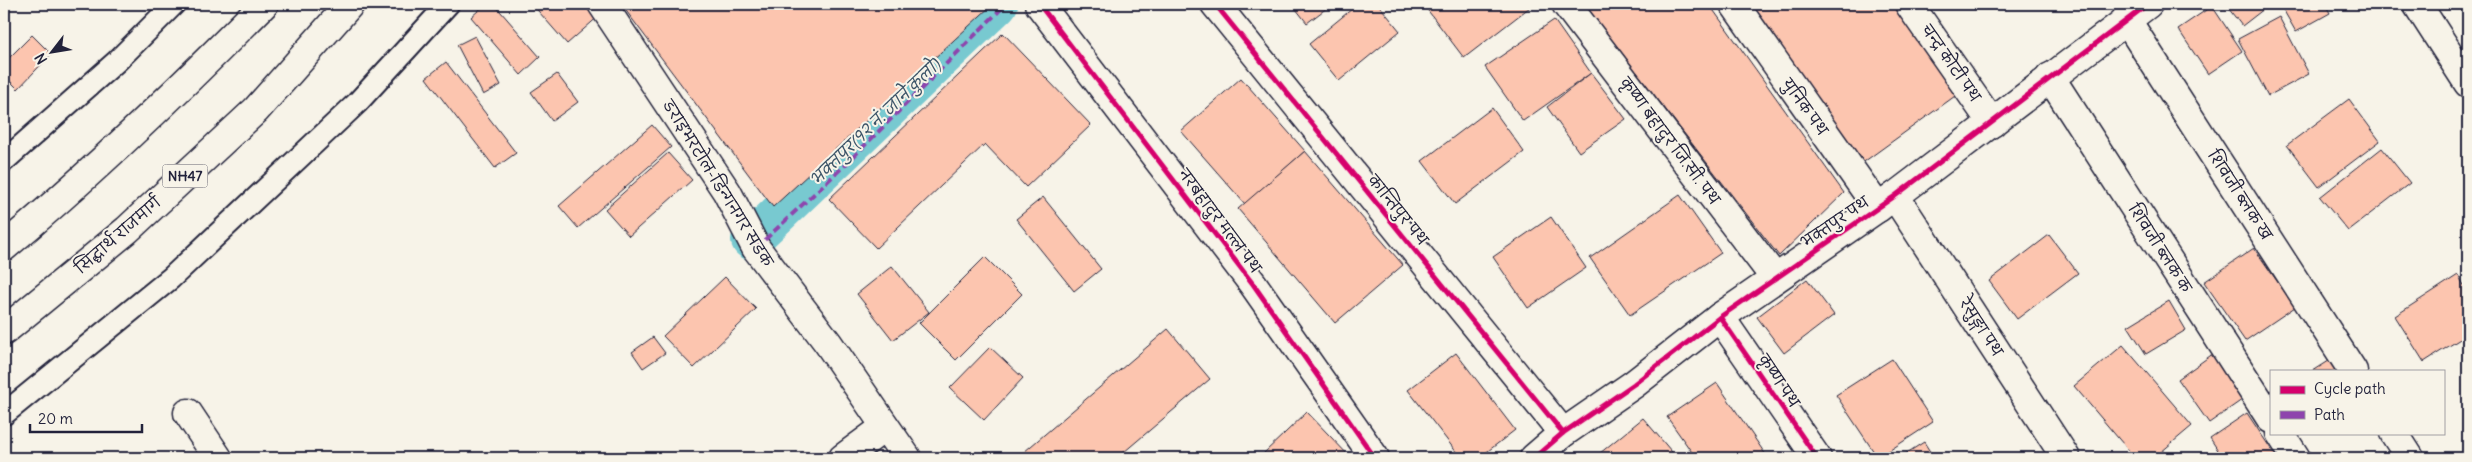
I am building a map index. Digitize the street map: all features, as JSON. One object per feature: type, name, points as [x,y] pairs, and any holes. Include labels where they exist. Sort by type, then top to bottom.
[{"type":"main road","points":[[4,247],[57,202],[192,77],[264,4]]},
{"type":"main road","name":"सिद्धार्थ राजमार्ग","points":[[4,331],[127,230],[256,110],[350,4]]},
{"type":"main road","name":"डराइभरटोल-डिन्गनगर सडक","points":[[602,4],[727,192],[756,248],[828,342],[907,458]]},
{"type":"main road","name":"नरबहादुर मल्ल पथ","points":[[1039,4],[1253,284],[1375,458]]},
{"type":"main road","name":"कान्तिपुर पथ","points":[[1215,4],[1563,433]]},
{"type":"main road","name":"कृष्ण बहादुर जि.सी. पथ","points":[[1566,4],[1775,278]]},
{"type":"main road","name":"युनिक पथ","points":[[1734,4],[1886,202]]},
{"type":"main road","name":"चन्द्र कोटी पथ","points":[[1910,4],[1992,123]]},
{"type":"main road","name":"भक्तपुर पथ","points":[[1534,458],[1563,433],[1634,384],[1720,317],[1886,202],[2148,4]]},
{"type":"main road","points":[[2417,4],[2468,82]]},
{"type":"main road","name":"शिवजी ब्लक ख","points":[[2126,19],[2353,370]]},
{"type":"main road","name":"शिवजी ब्लक क","points":[[2050,77],[2270,417]]},
{"type":"main road","name":"रेसुङ्गा पथ","points":[[1886,202],[2066,458]]},
{"type":"main road","name":"कृष्ण पथ","points":[[1720,317],[1817,458]]},
{"type":"main road","points":[[188,413],[218,458]]},
{"type":"main road","points":[[843,458],[885,427]]},
{"type":"main road","points":[[2281,434],[2296,458]]},
{"type":"main road","points":[[2395,434],[2410,458]]},
{"type":"lane","points":[[4,161],[117,61],[174,4]]},
{"type":"lane","points":[[4,414],[171,278],[357,103],[448,4]]},
{"type":"building","points":[[486,4],[494,4],[540,57],[521,75],[471,17]]},
{"type":"building","points":[[532,4],[590,4],[600,15],[567,44]]},
{"type":"building","points":[[621,4],[993,4],[773,207]]},
{"type":"building","points":[[1292,4],[1332,4],[1307,23]]},
{"type":"building","points":[[1358,4],[1378,4],[1400,31],[1339,81],[1309,44]]},
{"type":"building","points":[[1423,4],[1534,4],[1464,58]]},
{"type":"building","points":[[1584,4],[1709,4],[1844,193],[1779,256]]},
{"type":"building","points":[[1747,4],[1903,4],[1962,91],[1861,164]]},
{"type":"building","points":[[2225,4],[2268,4],[2269,5],[2242,26]]},
{"type":"building","points":[[2280,4],[2325,4],[2330,13],[2296,32]]},
{"type":"building","points":[[2212,6],[2242,51],[2208,74],[2178,29]]},
{"type":"building","points":[[2279,17],[2309,74],[2268,96],[2238,39]]},
{"type":"building","points":[[1554,20],[1591,73],[1523,121],[1485,67]]},
{"type":"building","points":[[1003,33],[1091,125],[1026,187],[985,144],[876,248],[829,199]]},
{"type":"building","points":[[32,35],[51,54],[18,89],[4,75],[4,63]]},
{"type":"building","points":[[475,36],[501,85],[483,95],[457,45]]},
{"type":"building","points":[[446,62],[516,153],[495,168],[426,78]]},
{"type":"building","points":[[1591,73],[1626,119],[1579,152],[1547,107]]},
{"type":"building","points":[[557,74],[578,102],[552,121],[531,92]]},
{"type":"building","points":[[1241,78],[1305,151],[1245,204],[1181,131]]},
{"type":"building","points":[[2349,99],[2380,141],[2319,187],[2287,145]]},
{"type":"building","points":[[1492,108],[1524,152],[1455,204],[1422,161]]},
{"type":"building","points":[[652,125],[671,147],[578,228],[559,206]]},
{"type":"building","points":[[2382,148],[2410,183],[2348,231],[2320,197]]},
{"type":"building","points":[[1305,151],[1403,265],[1335,323],[1238,209]]},
{"type":"building","points":[[668,153],[692,180],[629,236],[605,209]]},
{"type":"building","points":[[1680,195],[1721,253],[1630,315],[1590,258]]},
{"type":"building","points":[[1043,197],[1101,269],[1074,291],[1016,219]]},
{"type":"building","points":[[1551,217],[1586,268],[1528,308],[1493,257]]},
{"type":"building","points":[[2049,235],[2078,273],[2017,319],[1989,281]]},
{"type":"building","points":[[2254,248],[2295,307],[2245,341],[2204,282]]},
{"type":"building","points":[[985,257],[1022,294],[956,360],[919,323]]},
{"type":"building","points":[[892,266],[929,312],[893,340],[857,294]]},
{"type":"building","points":[[2458,275],[2468,292],[2468,334],[2424,362],[2395,316]]},
{"type":"building","points":[[725,277],[756,309],[694,368],[663,336]]},
{"type":"building","points":[[1807,279],[1834,315],[1784,353],[1757,317]]},
{"type":"building","points":[[2169,301],[2186,330],[2146,354],[2128,326]]},
{"type":"building","points":[[1168,329],[1210,379],[1117,458],[1017,458]]},
{"type":"building","points":[[653,337],[665,353],[643,368],[632,352]]},
{"type":"building","points":[[2228,343],[2259,388],[2209,423],[2178,379]]},
{"type":"building","points":[[2123,345],[2192,426],[2154,458],[2135,458],[2074,386]]},
{"type":"building","points":[[990,347],[1023,378],[984,420],[950,388]]},
{"type":"building","points":[[1456,353],[1515,430],[1479,458],[1461,458],[1408,390]]},
{"type":"building","points":[[1892,359],[1933,422],[1878,458],[1836,395]]},
{"type":"building","points":[[2332,359],[2338,370],[2315,370]]},
{"type":"building","points":[[1717,383],[1768,458],[1696,458],[1667,417]]},
{"type":"building","points":[[1307,412],[1351,458],[1269,458],[1264,453]]},
{"type":"building","points":[[2247,413],[2277,458],[2223,458],[2210,438]]},
{"type":"building","points":[[1643,418],[1677,458],[1594,458]]},
{"type":"building","points":[[1924,442],[1934,458],[1899,458]]},
{"type":"waterway","name":"भक्तपुर(१२ नं. जाने कुलो)","points":[[751,240],[998,4]]},
{"type":"marked path","points":[[756,248],[845,165],[1006,4]]},
{"type":"cycle path","points":[[1039,4],[1253,284],[1375,458]]},
{"type":"cycle path","points":[[1215,4],[1563,433]]},
{"type":"cycle path","points":[[1534,458],[1563,433],[1634,384],[1720,317],[1895,196],[2148,4]]},
{"type":"cycle path","points":[[1720,317],[1817,458]]}]
